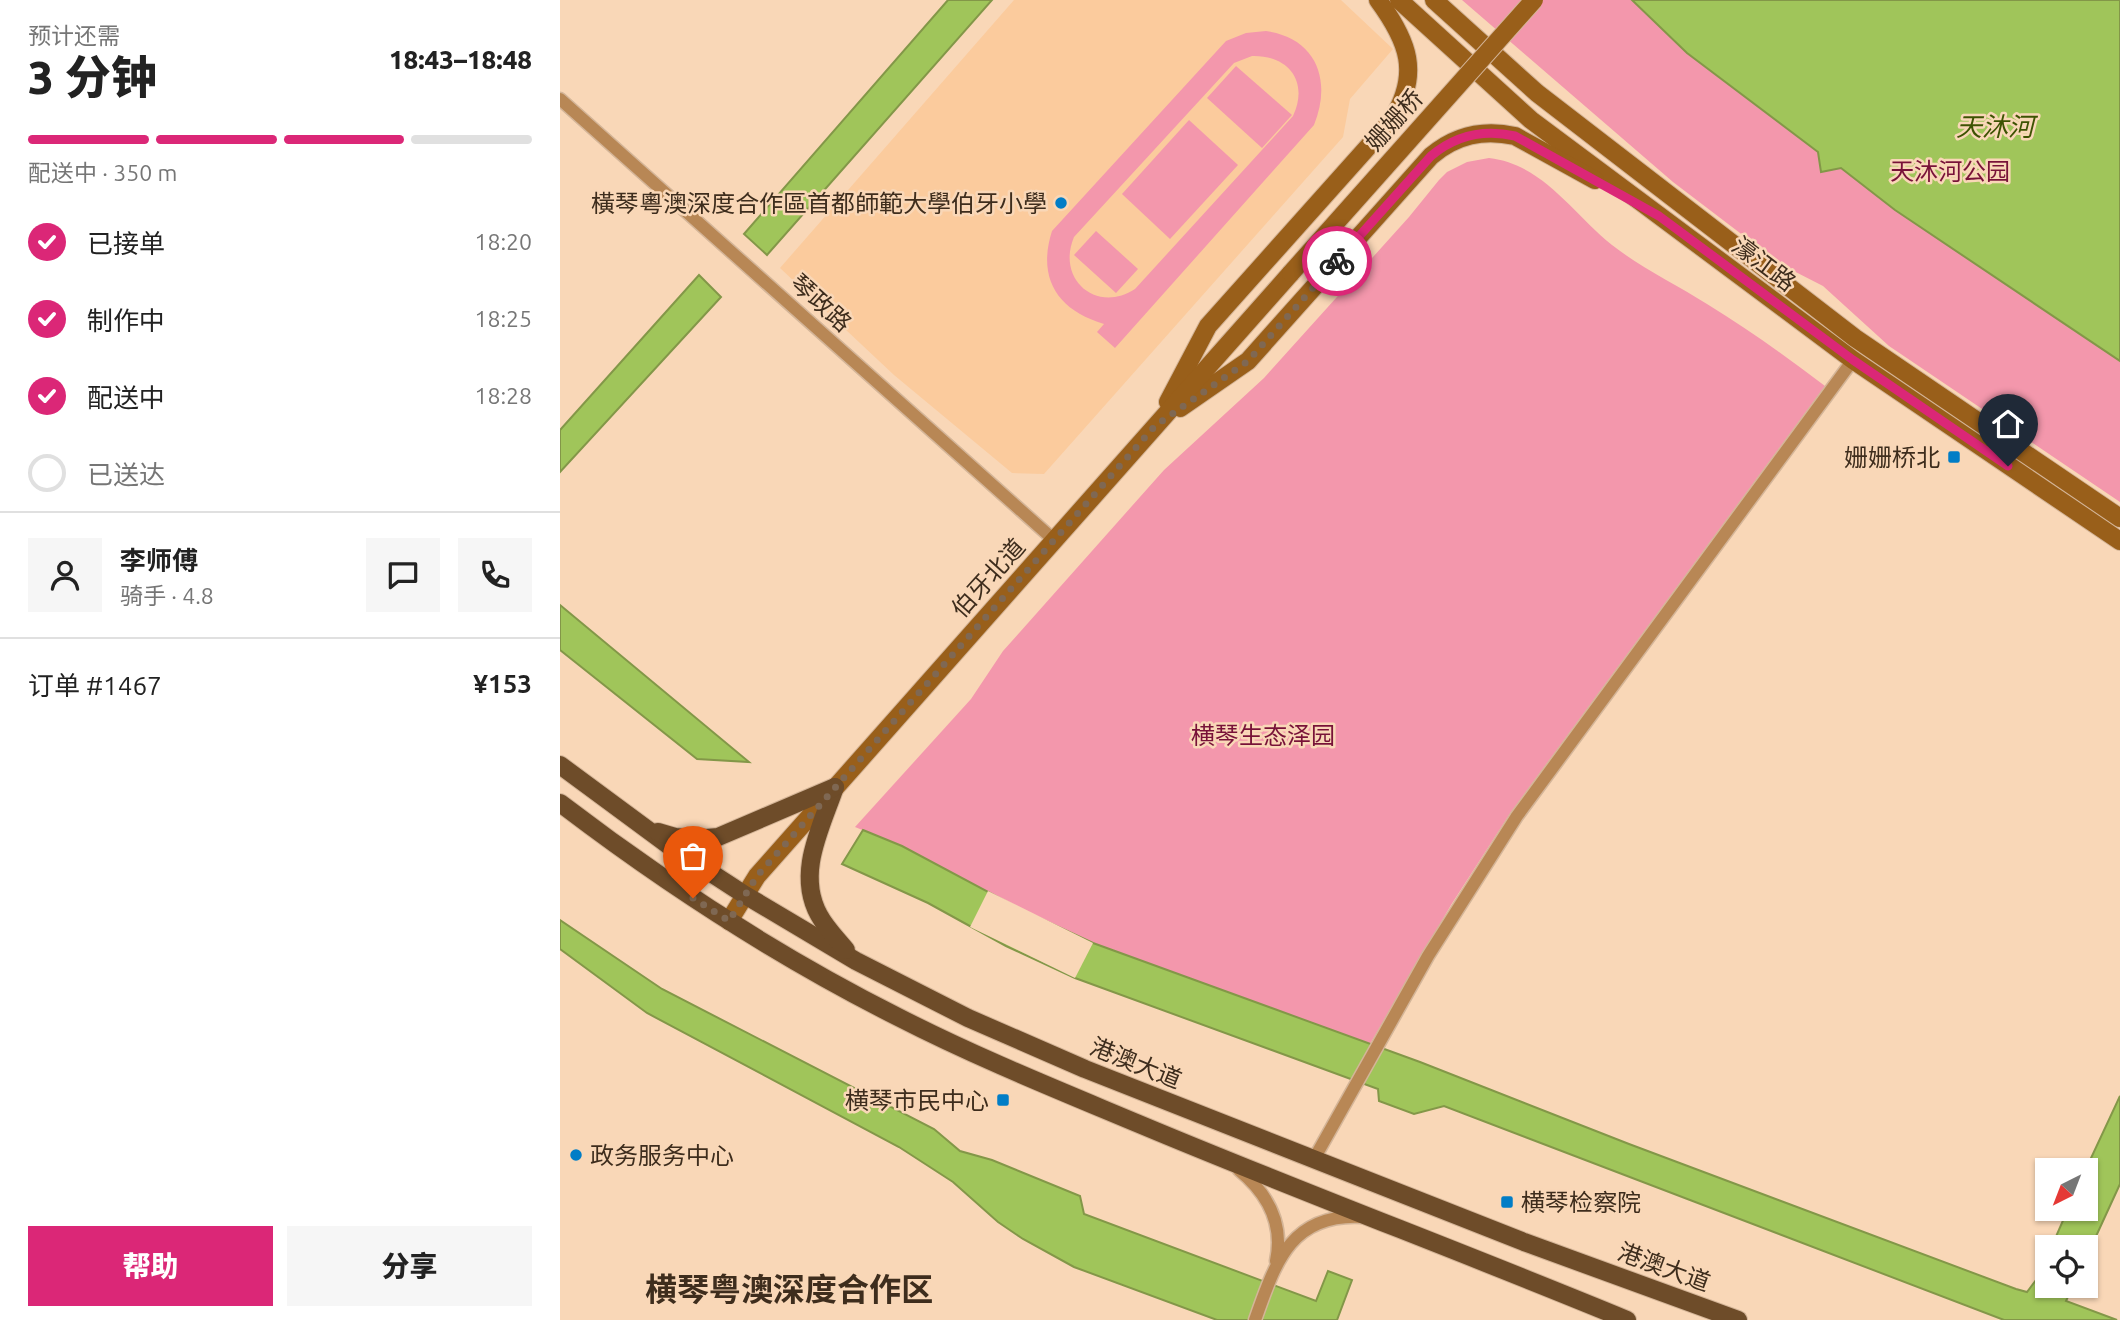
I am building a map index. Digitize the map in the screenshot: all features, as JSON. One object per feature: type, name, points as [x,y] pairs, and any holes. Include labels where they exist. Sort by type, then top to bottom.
[{"type":"main road","points":[[1155,426],[1208,326],[1392,120],[1398,109],[1407,85],[1408,60],[1401,35],[1378,0]]},
{"type":"main road","name":"濠江路","points":[[1399,0],[1531,120],[1853,360],[2120,541]]},
{"type":"main road","name":"濠江路","points":[[1434,0],[1537,93],[1855,338],[2120,518]]},
{"type":"main road","name":"姗姗桥","points":[[1291,273],[1534,0]]},
{"type":"main road","points":[[1155,426],[1248,361],[1431,156],[1452,141],[1476,133],[1515,136],[1659,216]]},
{"type":"main road","name":"伯牙北道","points":[[729,921],[757,876],[1291,273]]},
{"type":"main road","name":"港澳大道","points":[[560,765],[635,821],[745,895],[856,961],[957,1012],[1026,1044],[1314,1159],[1571,1260],[1738,1320]]},
{"type":"main road","points":[[635,821],[654,831],[675,837],[718,837],[835,787]]},
{"type":"main road","points":[[835,787],[811,856],[810,893],[819,916],[856,961]]},
{"type":"main road","points":[[560,803],[654,872],[729,921],[840,986],[955,1046],[1230,1162],[1627,1320]]},
{"type":"street","name":"琴政路","points":[[560,99],[1054,540]]},
{"type":"street","points":[[1314,1159],[1457,909],[1517,816],[1853,360]]},
{"type":"street","points":[[1230,1162],[1259,1189],[1272,1209],[1278,1244],[1274,1268]]},
{"type":"street","points":[[1255,1320],[1274,1268],[1286,1247],[1314,1225],[1337,1218],[1373,1219]]},
{"type":"shaded area","name":"橫琴粵澳深度合作區首都師範大學伯牙小學","points":[[1014,0],[1341,0],[1393,49],[1350,99],[1343,137],[1044,474],[1012,473],[894,375],[780,268]]},
{"type":"green space","name":"天沐河公园","points":[[1462,0],[2120,0],[2120,502],[1889,346],[1823,286],[1782,265],[1673,182]]},
{"type":"green space","points":[[1266,31],[1283,35],[1298,42],[1308,52],[1316,64],[1320,78],[1319,109],[1314,125],[1115,348],[1097,332],[1104,324],[1074,310],[1055,290],[1047,263],[1052,231],[1226,41],[1246,33]],"holes":[[[1252,56],[1265,57],[1285,66],[1297,82],[1299,92],[1293,116],[1135,289],[1121,296],[1107,297],[1094,295],[1084,288],[1075,279],[1071,267],[1070,253],[1074,237],[1234,63]]]},
{"type":"green space","points":[[1236,66],[1292,115],[1262,148],[1207,98]]},
{"type":"green space","points":[[1189,120],[1238,165],[1170,239],[1122,194]]},
{"type":"green space","name":"横琴生态泽园","points":[[1489,158],[1508,162],[1541,180],[1623,253],[1737,323],[1825,386],[1511,812],[1451,905],[1370,1044],[1093,943],[1024,911],[902,846],[855,827],[971,699],[1003,651],[1164,470],[1264,378],[1447,172],[1467,162]]},
{"type":"green space","points":[[1096,231],[1138,269],[1116,293],[1074,255]]},
{"type":"water","points":[[948,0],[992,0],[767,255],[744,234]]},
{"type":"water","name":"天沐河","points":[[1632,0],[2120,0],[2120,361],[1895,210],[1841,168],[1821,172],[1818,152],[1687,53]]},
{"type":"water","points":[[699,275],[721,297],[560,472],[560,430]]},
{"type":"water","points":[[560,605],[749,762],[697,759],[560,650]]},
{"type":"water","points":[[863,830],[902,846],[1024,911],[1093,943],[1420,1062],[1629,1144],[2016,1289],[2027,1292],[2035,1281],[2035,1298],[2067,1298],[2066,1301],[2117,1320],[2004,1320],[1444,1106],[1414,1114],[1379,1101],[1378,1089],[1075,978],[1006,946],[928,903],[842,864]]},
{"type":"water","points":[[560,920],[662,989],[934,1129],[960,1151],[992,1160],[1080,1196],[1084,1214],[1316,1301],[1328,1271],[1352,1280],[1337,1320],[1217,1320],[1074,1267],[998,1222],[953,1182],[899,1147],[647,1013],[560,949]]},
{"type":"water","points":[[2120,1096],[2120,1184],[2097,1235],[2057,1235],[2062,1222],[2098,1222],[2098,1158],[2091,1158]]},
{"type":"pier","points":[[988,891],[1093,943],[1075,978],[970,927]]},
{"type":"way so far","points":[[693,898],[729,921],[757,876],[1155,426],[1248,361],[1337,261]]},
{"type":"place","name":"橫琴粵澳深度合作區首都師範大學伯牙小學","points":[[1061,203]]},
{"type":"place","name":"姗姗桥北","points":[[1954,457]]},
{"type":"place","name":"横琴市民中心","points":[[1003,1100]]},
{"type":"place","name":"政务服务中心","points":[[576,1155]]},
{"type":"place","name":"横琴检察院","points":[[1507,1202]]},
{"type":"district","name":"横琴粤澳深度合作区","points":[[789,1289]]},
{"type":"route","points":[[1337,261],[1441,147],[1476,133],[1515,136],[1659,216],[1853,360],[2008,466]]}]
